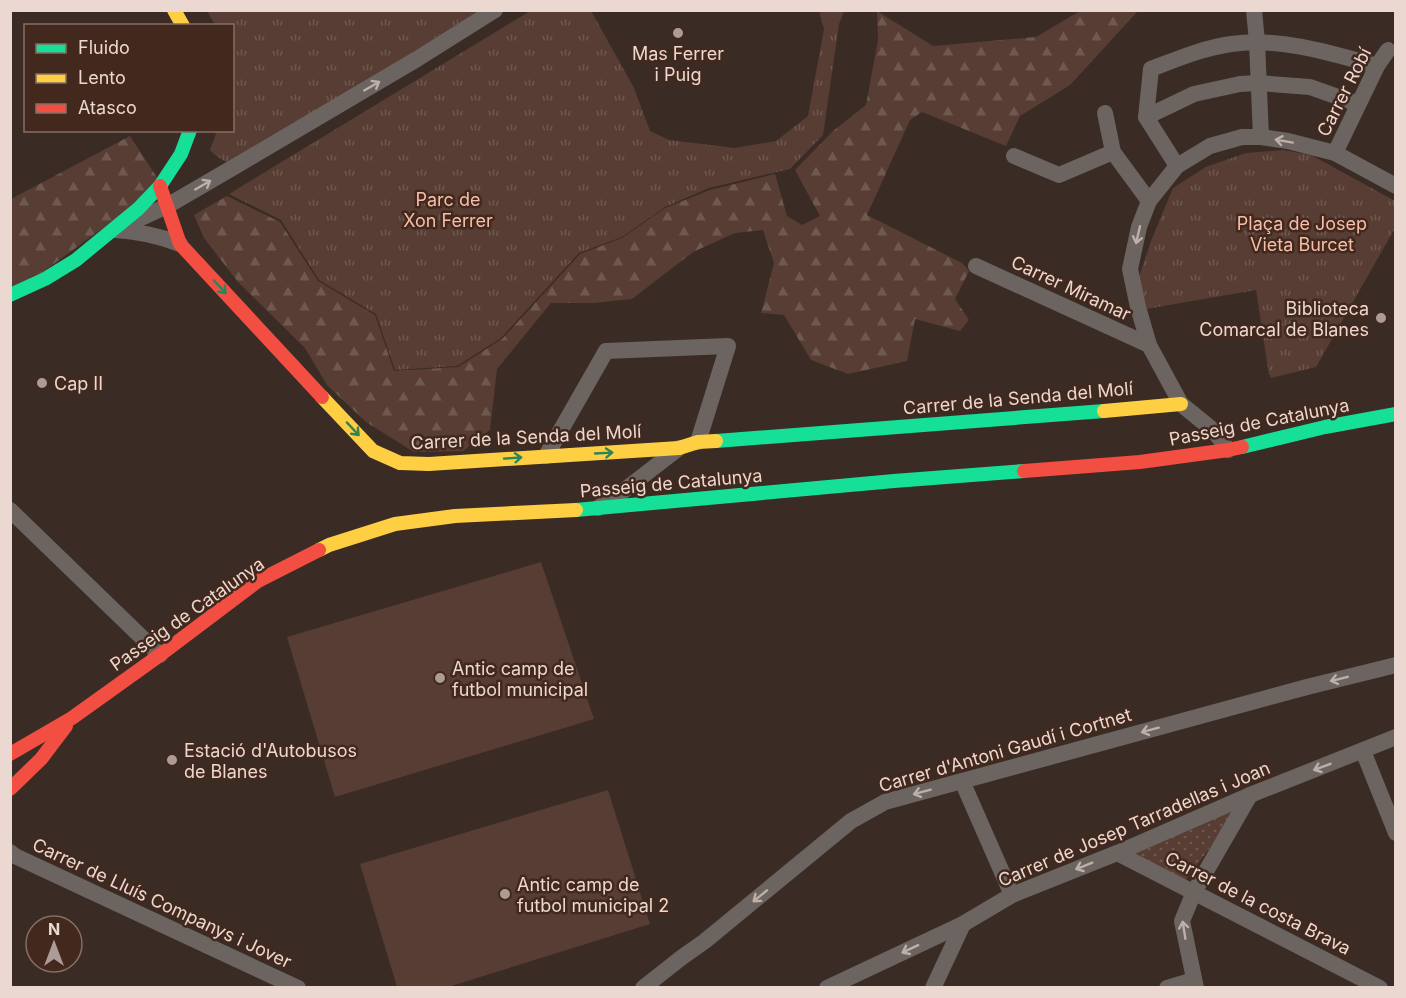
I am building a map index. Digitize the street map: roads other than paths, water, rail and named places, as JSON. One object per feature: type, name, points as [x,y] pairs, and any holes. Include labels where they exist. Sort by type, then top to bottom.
[{"type":"street","points":[[174,10],[182,24]]},
{"type":"street","points":[[114,230],[167,206],[417,59],[495,10]]},
{"type":"street","points":[[1254,10],[1261,137]]},
{"type":"street","points":[[1177,166],[1146,117],[1151,69],[1185,56],[1229,44],[1257,42],[1321,50],[1377,66]]},
{"type":"street","name":"Carrer Robí","points":[[1335,153],[1377,66],[1388,50]]},
{"type":"street","points":[[1146,117],[1194,94],[1240,84],[1310,87],[1358,104]]},
{"type":"street","points":[[1105,113],[1113,152],[1149,201]]},
{"type":"street","points":[[10,295],[45,279],[76,260],[138,209],[160,186],[182,154],[189,132]]},
{"type":"street","points":[[1228,450],[1214,430],[1181,404],[1149,345],[1130,269],[1139,226],[1149,201],[1177,166],[1210,146],[1242,137],[1288,141],[1335,153],[1395,186]]},
{"type":"street","points":[[1014,156],[1059,175],[1113,152]]},
{"type":"street","name":"Carrer de la Senda del Molí","points":[[160,186],[180,244],[373,450],[400,463],[429,464],[679,448],[698,442],[1044,417],[1181,404]]},
{"type":"street","name":"Carrer de la Senda del Molí","points":[[114,230],[163,237],[180,244]]},
{"type":"street","name":"Carrer Miramar","points":[[976,266],[1149,345]]},
{"type":"street","points":[[546,456],[606,351],[728,346],[698,442]]},
{"type":"street","name":"Passeig de Catalunya","points":[[10,754],[72,718],[258,581],[329,545],[395,524],[455,516],[598,508],[894,481],[1140,462],[1228,450],[1325,427],[1395,414]]},
{"type":"street","name":"Carrer de la Senda del Molí","points":[[598,508],[679,448]]},
{"type":"street","points":[[10,510],[160,654]]},
{"type":"street","name":"Carrer d'Antoni Gaudí i Cortnet","points":[[643,987],[705,941],[851,821],[885,802],[1395,665]]},
{"type":"street","points":[[10,789],[41,759],[72,718]]},
{"type":"street","name":"Carrer de Josep Tarradellas i Joan","points":[[828,987],[963,924],[1012,895],[1395,737]]},
{"type":"street","points":[[1362,751],[1395,833]]},
{"type":"street","points":[[962,781],[1012,895]]},
{"type":"street","points":[[1167,987],[1195,984],[1182,921],[1194,892],[1250,795]]},
{"type":"street","name":"Carrer de Lluís Companys i Jover","points":[[10,852],[278,983],[298,987]]},
{"type":"street","name":"Carrer de la costa Brava","points":[[1117,853],[1380,987]]},
{"type":"street","points":[[933,987],[963,924]]},
{"type":"place","name":"Mas Ferrer i Puig","points":[[678,33]]},
{"type":"place","name":"Biblioteca Comarcal de Blanes","points":[[1381,318]]},
{"type":"place","name":"Cap II","points":[[42,383]]},
{"type":"place","name":"Antic camp de futbol municipal","points":[[440,678]]},
{"type":"place","name":"Estació d'Autobusos de Blanes","points":[[172,760]]},
{"type":"place","name":"Antic camp de futbol municipal 2","points":[[505,894]]},
{"type":"park label","name":"Parc de Xon Ferrer","points":[[448,209]]},
{"type":"park label","name":"Plaça de Josep Vieta Burcet","points":[[1302,233]]}]
